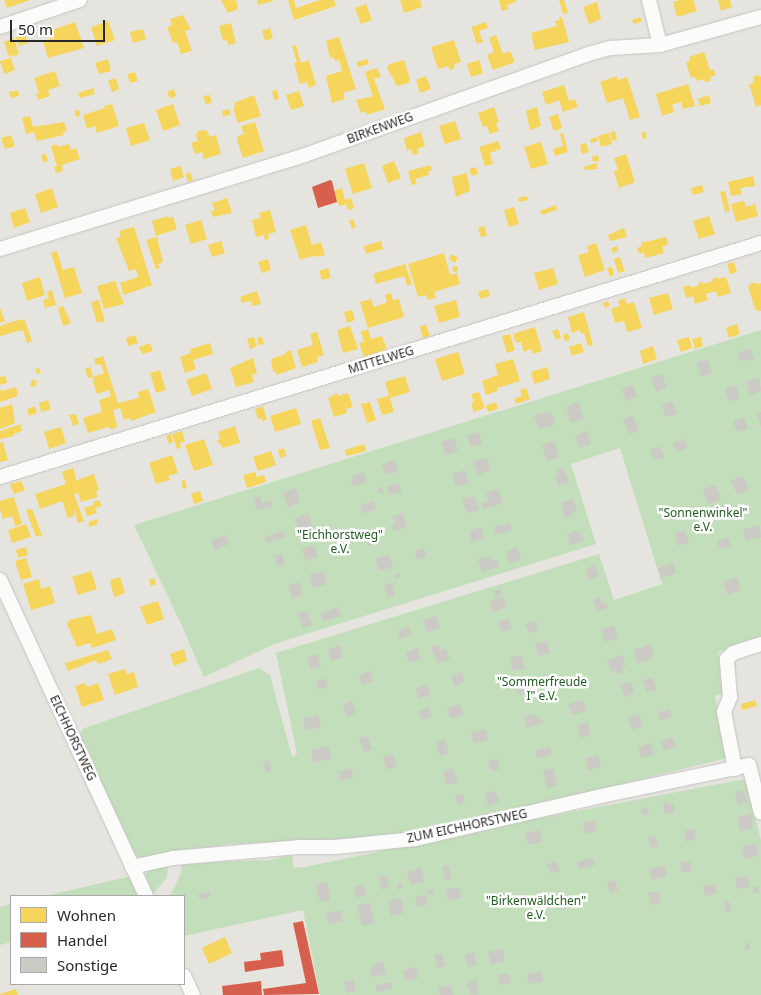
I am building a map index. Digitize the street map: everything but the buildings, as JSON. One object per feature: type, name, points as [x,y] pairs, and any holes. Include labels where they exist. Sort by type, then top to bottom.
[{"type":"street","points":[[0,27],[80,0]]},
{"type":"street","points":[[649,0],[660,46]]},
{"type":"street","name":"BIRKENWEG","points":[[0,249],[305,155],[588,54],[610,48],[660,46],[761,17]]},
{"type":"street","name":"MITTELWEG","points":[[0,477],[761,243]]},
{"type":"street","name":"EICHHORSTWEG","points":[[0,580],[146,895]]},
{"type":"street","points":[[761,644],[733,654],[727,659],[730,698],[724,712],[735,769],[749,765],[761,813]]},
{"type":"street","name":"ZUM EICHHORSTWEG","points":[[132,867],[173,858],[298,847],[335,847],[415,839],[601,796],[735,769]]},
{"type":"street","points":[[185,978],[193,995]]},
{"type":"green space","points":[[761,330],[761,639],[718,652],[725,693],[715,696],[727,758],[427,832],[380,837],[230,844],[146,857],[138,857],[131,850],[78,739],[82,729],[259,668],[270,675],[292,757],[297,754],[276,653],[599,554],[614,600],[662,584],[620,448],[571,464],[596,544],[274,644],[204,677],[134,525]]},
{"type":"green space","name":"\"Birkenwäldchen\" e.V.","points":[[745,779],[761,840],[761,995],[320,995],[303,910],[185,936],[185,895],[170,895],[181,873],[182,863],[270,860],[292,855],[294,868],[305,867],[515,823]]},
{"type":"green space","points":[[166,864],[168,866],[167,877],[154,893],[145,877],[153,866]]},
{"type":"green space","points":[[131,876],[140,895],[49,895]]},
{"type":"green space","points":[[10,904],[10,942],[0,945],[0,907]]},
{"type":"park label","name":"\"Sonnenwinkel\" e.V.","points":[[703,520]]},
{"type":"park label","name":"\"Eichhorstweg\" e.V.","points":[[340,542]]},
{"type":"park label","name":"\"Sommerfreude I\" e.V.","points":[[542,689]]}]
